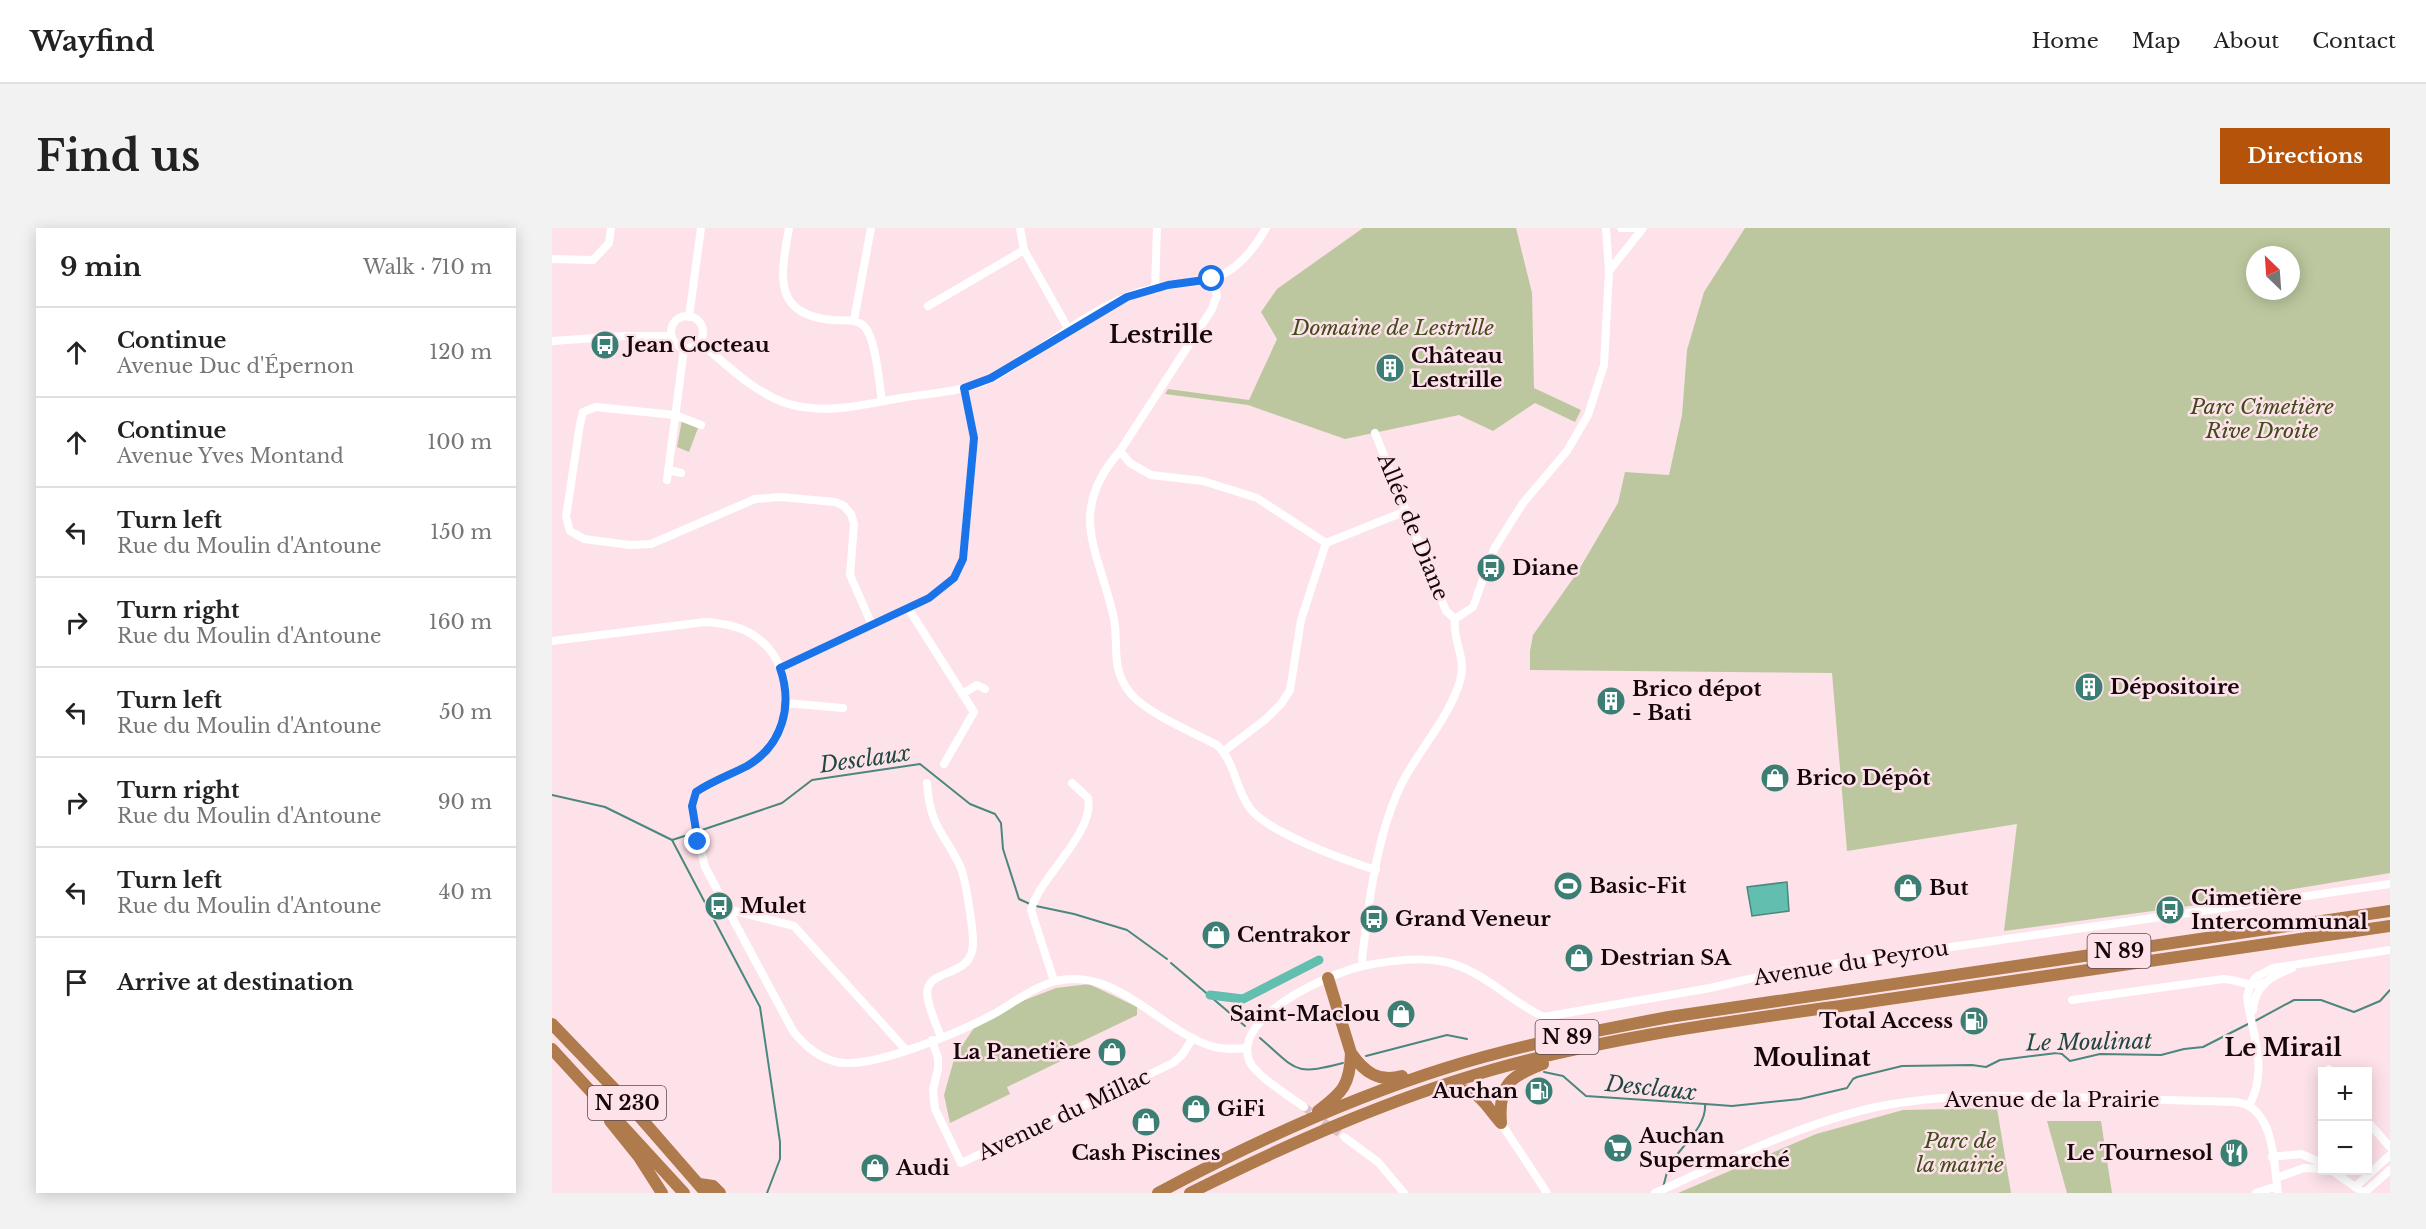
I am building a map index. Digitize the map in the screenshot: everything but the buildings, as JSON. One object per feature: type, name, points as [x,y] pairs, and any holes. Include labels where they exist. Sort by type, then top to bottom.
[{"type":"highway","name":"N 89","points":[[1158,1193],[1298,1125],[1364,1097],[1446,1068],[1563,1038],[1669,1017],[2390,911]]},
{"type":"highway","name":"N 89","points":[[1190,1193],[1327,1129],[1442,1085],[1497,1069],[1581,1050],[1670,1032],[1774,1016],[2390,926]]},
{"type":"highway","points":[[1328,978],[1351,1053],[1357,1062],[1372,1075],[1389,1079],[1489,1049],[1533,1039],[1563,1038]]},
{"type":"highway","name":"N 230","points":[[552,1024],[625,1100],[702,1189]]},
{"type":"highway","name":"N 230","points":[[552,1049],[684,1193]]},
{"type":"highway","points":[[1502,1123],[1501,1096],[1513,1078],[1521,1072],[1581,1050]]},
{"type":"highway","points":[[1298,1125],[1336,1097],[1343,1089],[1349,1079],[1351,1053]]},
{"type":"highway","points":[[1327,1129],[1350,1126],[1436,1095],[1463,1089],[1480,1097],[1502,1123]]},
{"type":"highway","points":[[607,1108],[610,1123],[639,1156],[662,1193]]},
{"type":"highway","points":[[702,1189],[713,1186],[720,1193]]},
{"type":"street","points":[[552,259],[594,260],[609,243],[611,228]]},
{"type":"street","points":[[689,317],[700,228]]},
{"type":"street","points":[[789,228],[783,274],[788,301],[800,311],[815,318],[854,321],[863,325],[871,335],[882,401]]},
{"type":"street","points":[[854,321],[871,228]]},
{"type":"street","points":[[1020,228],[1024,250],[1069,330]]},
{"type":"street","points":[[1155,289],[1157,228]]},
{"type":"street","points":[[699,342],[765,394],[795,406],[812,409],[834,408],[964,388],[991,378],[1127,297],[1155,289],[1212,279],[1233,269],[1248,255],[1266,228]]},
{"type":"street","points":[[1363,966],[1362,959],[1376,870],[1389,813],[1402,783],[1445,716],[1460,681],[1463,663],[1454,631],[1455,619],[1473,607],[1494,549],[1523,503],[1567,451],[1588,415],[1604,365],[1609,272],[1606,228]]},
{"type":"street","points":[[1622,228],[1637,228]]},
{"type":"street","points":[[1609,272],[1643,228]]},
{"type":"street","points":[[928,306],[1024,250]]},
{"type":"street","points":[[1212,279],[1217,295],[1212,309],[1120,451],[1108,465],[1098,484],[1089,519],[1090,537],[1114,621],[1115,657],[1124,684],[1140,703],[1224,751],[1232,764],[1248,805],[1258,818],[1291,837],[1376,870]]},
{"type":"street","points":[[689,317],[699,322],[703,332],[699,342],[693,347],[684,348],[676,344],[671,336],[675,322],[689,317]]},
{"type":"street","points":[[552,341],[625,336],[671,336]]},
{"type":"street","points":[[667,480],[684,348]]},
{"type":"street","points":[[780,668],[908,609],[929,598],[954,578],[963,559],[974,438],[964,388]]},
{"type":"street","points":[[701,425],[675,415],[596,407],[584,412],[580,424],[566,517],[570,531],[584,539],[630,545],[651,544],[755,499],[780,496],[835,502],[844,506],[851,514],[854,524],[850,575],[872,625]]},
{"type":"street","name":"Allée de Diane","points":[[1375,433],[1446,611],[1455,619]]},
{"type":"street","points":[[1120,451],[1130,464],[1151,475],[1203,481],[1257,498],[1326,543]]},
{"type":"street","points":[[669,470],[681,473]]},
{"type":"street","points":[[1326,543],[1406,512]]},
{"type":"street","points":[[1224,751],[1266,719],[1281,704],[1290,690],[1301,620],[1326,543]]},
{"type":"street","points":[[908,609],[974,712],[944,764]]},
{"type":"street","points":[[552,641],[705,622],[737,627],[758,639],[770,650],[785,681],[786,703],[783,724],[766,751],[747,765],[696,792],[692,806],[705,867],[793,1031],[802,1042],[825,1058],[860,1064],[906,1050],[991,1016],[1044,985],[1054,981],[1081,979],[1099,982],[1137,1002],[1193,1038],[1221,1048],[1247,1048],[1250,1063],[1263,1076],[1304,1107]]},
{"type":"street","points":[[962,694],[977,685],[985,689]]},
{"type":"street","points":[[786,703],[843,708]]},
{"type":"street","points":[[927,783],[931,814],[961,868],[973,943],[971,957],[964,966],[933,981],[928,988],[927,998],[941,1037]]},
{"type":"street","points":[[1054,981],[1031,910],[1039,890],[1063,859],[1084,824],[1088,812],[1088,798],[1072,783]]},
{"type":"street","name":"Avenue du Peyrou","points":[[1247,1048],[1252,1032],[1270,1013],[1302,990],[1363,966],[1414,960],[1450,963],[1488,980],[1528,1009],[1544,1017],[1710,988],[1784,971],[2390,884]]},
{"type":"street","points":[[728,909],[794,926],[906,1050]]},
{"type":"street","points":[[2277,1186],[2267,1130],[2249,1106],[2255,1095],[2260,1076],[2254,1028],[2247,997],[2250,985],[2256,977],[2266,971],[2284,966],[2390,950]]},
{"type":"street","points":[[2253,1004],[2257,991],[2263,983],[2300,965]]},
{"type":"street","points":[[2072,1000],[2223,979],[2233,979],[2250,985],[2263,983]]},
{"type":"street","points":[[2250,985],[2253,989],[2252,1016]]},
{"type":"street","name":"Avenue du Millac","points":[[932,1040],[938,1058],[933,1090],[935,1109],[961,1163],[1173,1063],[1182,1055],[1193,1038]]},
{"type":"street","name":"Avenue de la Prairie","points":[[1660,1191],[1812,1127],[1876,1107],[1914,1101],[1980,1095],[2236,1102],[2249,1106]]},
{"type":"street","points":[[1502,1123],[1547,1193]]},
{"type":"street","points":[[2372,1127],[2390,1147]]},
{"type":"street","points":[[1344,1137],[1378,1162],[1404,1193]]},
{"type":"street","points":[[2272,1157],[2301,1155],[2318,1161]]},
{"type":"street","points":[[2355,1187],[2390,1155]]},
{"type":"street","points":[[2256,1193],[2277,1186],[2304,1168],[2318,1169]]},
{"type":"street","points":[[2338,1175],[2364,1193],[2390,1170]]},
{"type":"green space","name":"Domaine de Lestrille","points":[[1363,228],[1516,228],[1532,293],[1534,388],[1581,410],[1575,422],[1535,403],[1493,431],[1459,415],[1345,439],[1248,405],[1165,394],[1168,389],[1249,400],[1277,339],[1261,312],[1277,289]]},
{"type":"green space","name":"Parc Cimetière Rive Droite","points":[[1745,228],[2390,228],[2390,873],[2197,905],[2004,931],[2017,824],[1847,851],[1832,673],[1530,670],[1533,635],[1577,573],[1618,503],[1625,472],[1669,475],[1682,415],[1687,350],[1704,292]]},
{"type":"green space","points":[[682,420],[698,428],[689,452],[677,447]]},
{"type":"green space","points":[[1089,984],[1137,1007],[1137,1015],[1062,1051],[1065,1059],[1007,1087],[1010,1094],[950,1123],[944,1095],[955,1056],[974,1028],[1025,1000],[1056,988]]},
{"type":"green space","name":"Parc de la mairie","points":[[1997,1108],[2011,1193],[1678,1193],[1816,1134],[1903,1110]]},
{"type":"green space","points":[[2047,1121],[2101,1121],[2112,1193],[2067,1193]]},
{"type":"shaded area","points":[[1787,882],[1789,911],[1752,916],[1747,887]]},
{"type":"waterway","name":"Desclaux","points":[[699,831],[782,803],[812,780],[920,764],[970,804],[995,814],[1001,823],[1003,849],[1019,899],[1030,904]]},
{"type":"waterway","points":[[552,795],[605,807],[672,840]]},
{"type":"waterway","name":"Desclaux","points":[[672,840],[694,833]]},
{"type":"waterway","points":[[672,840],[760,1007],[780,1142],[780,1159],[767,1193]]},
{"type":"waterway","name":"Desclaux","points":[[1036,906],[1074,914],[1127,930],[1167,959]]},
{"type":"waterway","points":[[1210,995],[1243,999],[1319,960]]},
{"type":"waterway","name":"Desclaux","points":[[1171,963],[1245,1026]]},
{"type":"waterway","name":"Le Moulinat","points":[[2255,1021],[2294,1000],[2321,1000],[2354,1012],[2380,1001],[2390,990]]},
{"type":"waterway","name":"Le Moulinat","points":[[1705,1104],[1732,1106],[1800,1099],[1847,1088],[1857,1077],[1902,1066],[1972,1065],[1986,1067],[2000,1060],[2057,1053],[2070,1061],[2100,1054],[2161,1055],[2203,1047],[2250,1023]]},
{"type":"waterway","name":"Desclaux","points":[[1366,1056],[1447,1035],[1467,1039]]},
{"type":"waterway","name":"Desclaux","points":[[1260,1038],[1297,1067],[1314,1069],[1343,1063]]},
{"type":"waterway","name":"Desclaux","points":[[1544,1072],[1563,1076],[1586,1096],[1705,1104],[1697,1130],[1672,1161],[1663,1187]]},
{"type":"tunnel","points":[[1304,1107],[1344,1137]]},
{"type":"place","name":"Jean Cocteau","points":[[605,345]]},
{"type":"place","name":"Château Lestrille","points":[[1390,368]]},
{"type":"place","name":"Diane","points":[[1491,568]]},
{"type":"place","name":"Dépositoire","points":[[2089,687]]},
{"type":"place","name":"Brico dépot - Bati","points":[[1611,701]]},
{"type":"place","name":"Brico Dépôt","points":[[1775,778]]},
{"type":"place","name":"Basic-Fit","points":[[1568,886]]},
{"type":"place","name":"But","points":[[1908,888]]},
{"type":"place","name":"Mulet","points":[[719,906]]},
{"type":"place","name":"Cimetière Intercommunal","points":[[2170,910]]},
{"type":"place","name":"Grand Veneur","points":[[1374,919]]},
{"type":"place","name":"Centrakor","points":[[1216,935]]},
{"type":"place","name":"Destrian SA","points":[[1579,958]]},
{"type":"place","name":"Saint-Maclou","points":[[1401,1014]]},
{"type":"place","name":"Total Access","points":[[1974,1021]]},
{"type":"place","name":"La Panetière","points":[[1112,1052]]},
{"type":"place","name":"Auchan","points":[[1539,1091]]},
{"type":"place","name":"GiFi","points":[[1196,1109]]},
{"type":"place","name":"Cash Piscines","points":[[1146,1122]]},
{"type":"place","name":"Auchan Supermarché","points":[[1618,1148]]},
{"type":"place","name":"Le Tournesol","points":[[2234,1153]]},
{"type":"place","name":"Audi","points":[[875,1168]]},
{"type":"district","name":"Lestrille","points":[[1161,334]]},
{"type":"district","name":"Le Mirail","points":[[2283,1047]]},
{"type":"district","name":"Moulinat","points":[[1812,1057]]},
{"type":"route","points":[[698,842],[692,806],[696,792],[757,759],[766,751],[783,724],[786,696],[785,681],[780,668],[929,598],[954,578],[963,559],[974,438],[964,388],[991,378],[1083,321],[1127,297],[1168,285],[1212,279]]}]
